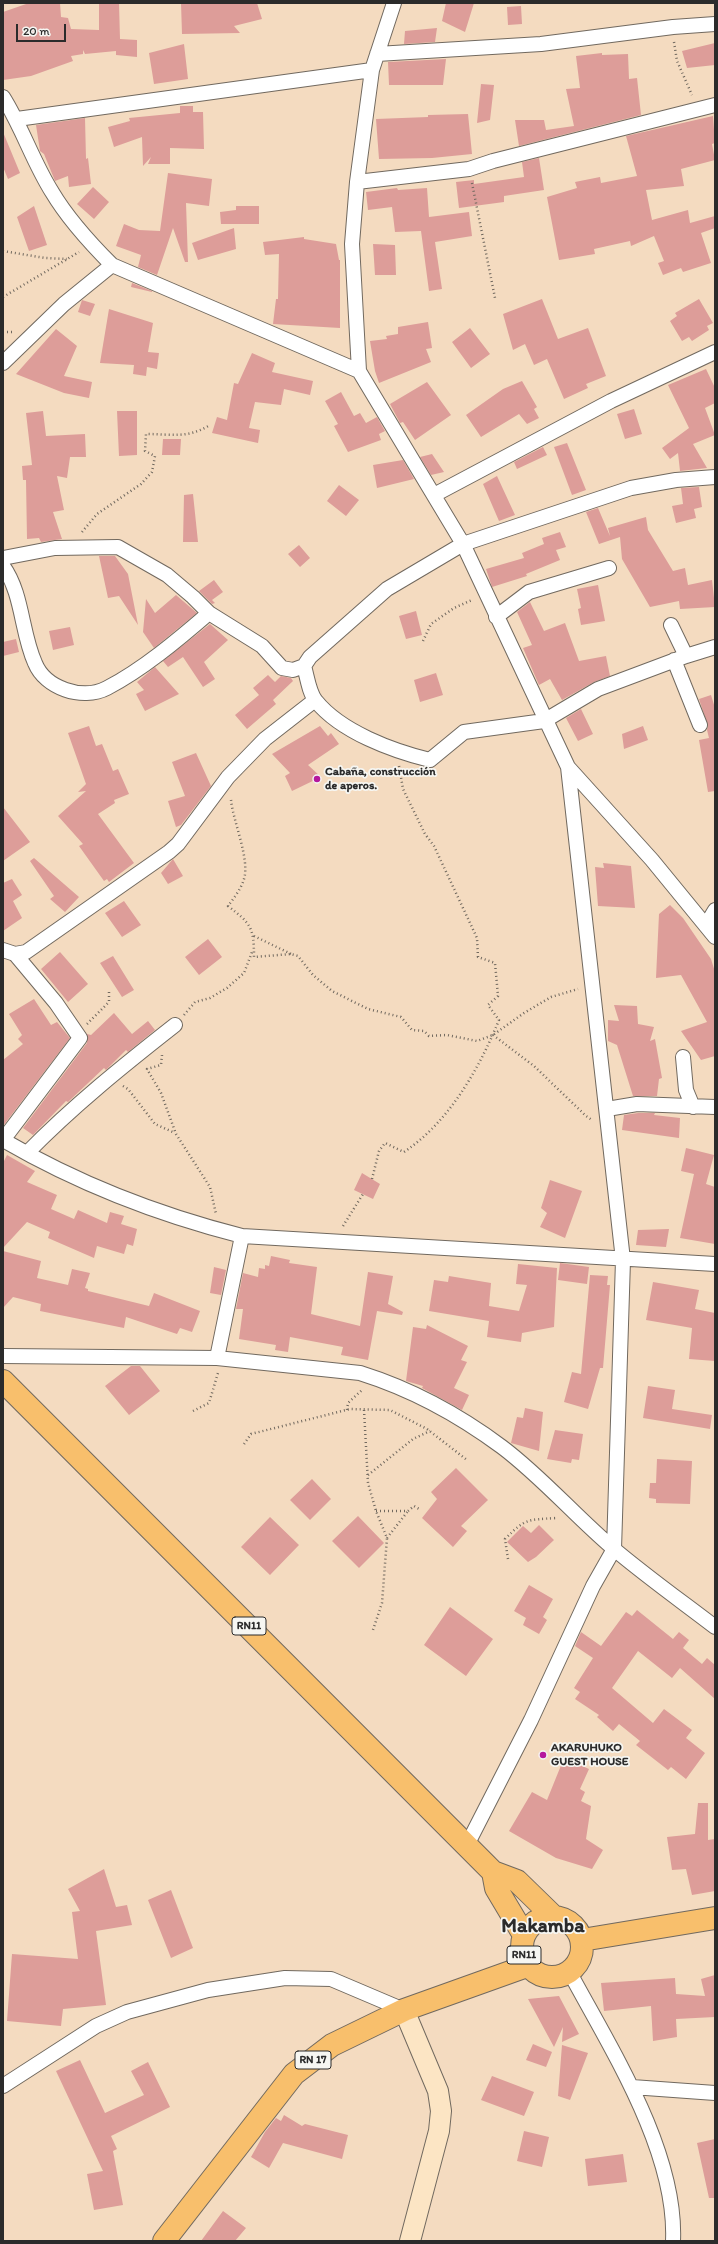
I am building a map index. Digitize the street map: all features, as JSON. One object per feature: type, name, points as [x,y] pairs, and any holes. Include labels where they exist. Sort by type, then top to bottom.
[{"type":"main road","name":"RN11","points":[[3,1380],[494,1872],[517,1881],[554,1917]]},
{"type":"main road","name":"RN11","points":[[494,1872],[496,1888],[524,1935]]},
{"type":"main road","name":"RN11","points":[[570,1973],[554,1978],[538,1974],[527,1966],[522,1950],[524,1935],[531,1925],[541,1919],[554,1917],[566,1920],[576,1928],[582,1940]]},
{"type":"main road","points":[[570,1973],[579,1964],[583,1952],[582,1940],[715,1918]]},
{"type":"main road","name":"RN 17","points":[[164,2241],[294,2074],[332,2045],[404,2010],[527,1966]]},
{"type":"main road","points":[[404,2010],[438,2091],[441,2111],[439,2130],[410,2241]]},
{"type":"street","points":[[394,3],[372,70],[357,182],[352,244],[359,371],[463,544],[544,721],[568,767],[715,937]]},
{"type":"street","points":[[377,54],[541,44],[673,27],[715,24]]},
{"type":"street","points":[[17,119],[372,70]]},
{"type":"street","points":[[3,97],[17,119],[51,192],[92,244],[112,265],[359,371]]},
{"type":"street","points":[[357,182],[469,169],[493,161],[715,105]]},
{"type":"street","points":[[3,363],[64,304],[112,265]]},
{"type":"street","points":[[434,495],[611,401],[715,352]]},
{"type":"street","points":[[3,558],[28,552],[71,547],[118,547],[167,575],[209,613],[251,638],[282,668],[293,670],[304,666],[310,657],[387,589],[463,544],[631,488],[676,480],[715,477]]},
{"type":"street","points":[[3,566],[12,579],[21,617],[40,675],[60,688],[73,691],[87,693],[106,689],[156,655],[209,613]]},
{"type":"street","points":[[496,617],[529,592],[609,568]]},
{"type":"street","points":[[671,625],[700,725]]},
{"type":"street","points":[[304,666],[315,700],[341,724],[397,752],[430,760],[464,732],[544,721],[598,689],[680,658],[715,648]]},
{"type":"street","points":[[9,952],[26,952],[37,946],[169,852],[178,844],[228,777],[265,739],[315,700]]},
{"type":"street","points":[[467,1845],[531,1720],[593,1586],[614,1549],[623,1260],[610,1130],[568,767]]},
{"type":"street","points":[[706,925],[715,910]]},
{"type":"street","points":[[9,952],[56,1003],[80,1038],[3,1140],[77,1180],[218,1230],[242,1236],[623,1260],[715,1264]]},
{"type":"street","points":[[27,1153],[59,1121],[110,1076],[175,1025]]},
{"type":"street","points":[[683,1057],[686,1090],[693,1107]]},
{"type":"street","points":[[607,1109],[637,1104],[715,1107]]},
{"type":"street","points":[[219,1358],[242,1236]]},
{"type":"street","points":[[3,1356],[219,1358],[360,1372],[375,1377],[431,1402],[470,1425],[503,1448],[614,1549],[715,1627]]},
{"type":"street","points":[[570,1973],[632,2087],[667,2176],[674,2224],[673,2241]]},
{"type":"street","points":[[3,2086],[96,2026],[127,2012],[208,1990],[285,1978],[331,1979],[404,2010]]},
{"type":"street","points":[[632,2087],[715,2093]]},
{"type":"path","points":[[673,27],[672,37],[677,61],[686,80],[688,90],[697,102],[697,110]]},
{"type":"path","points":[[469,169],[495,298]]},
{"type":"path","points":[[3,297],[92,244]]},
{"type":"path","points":[[3,251],[45,258],[68,259]]},
{"type":"path","points":[[71,547],[97,514],[135,490],[152,472],[155,456],[145,451],[146,434],[191,434],[197,433],[210,425]]},
{"type":"path","points":[[423,641],[431,624],[445,613],[485,594]]},
{"type":"path","points":[[372,1179],[379,1150],[384,1143],[404,1152],[441,1121],[470,1080],[499,1020],[488,1005],[498,996],[495,964],[478,957],[476,938],[434,846],[402,789],[397,752]]},
{"type":"path","points":[[228,777],[232,813],[244,859],[244,878],[237,894],[228,906],[242,916],[252,928],[254,957],[291,954]]},
{"type":"path","points":[[175,1025],[195,1002],[210,998],[227,988],[244,973],[252,955],[254,933],[241,917],[230,910]]},
{"type":"path","points":[[253,936],[298,956],[313,976],[332,991],[368,1009],[401,1018],[412,1030],[424,1031],[429,1036],[447,1035],[477,1041],[493,1035],[524,1012],[551,997],[586,986],[593,986]]},
{"type":"path","points":[[80,1038],[83,1028],[109,1002],[109,991]]},
{"type":"path","points":[[493,1035],[534,1066],[586,1116],[610,1130]]},
{"type":"path","points":[[162,1053],[161,1065],[147,1069],[161,1093],[176,1134],[210,1187],[218,1230]]},
{"type":"path","points":[[110,1076],[128,1089],[155,1124],[176,1134]]},
{"type":"path","points":[[341,1243],[342,1229],[347,1217],[363,1194]]},
{"type":"path","points":[[193,1411],[208,1403],[215,1386],[219,1358]]},
{"type":"path","points":[[347,1410],[348,1403],[375,1377]]},
{"type":"path","points":[[244,1444],[252,1434],[347,1410],[390,1410],[430,1431],[467,1460]]},
{"type":"path","points":[[364,1410],[368,1475],[376,1511],[387,1538],[382,1603],[373,1630]]},
{"type":"path","points":[[368,1475],[413,1439],[430,1431]]},
{"type":"path","points":[[508,1559],[505,1539],[514,1530],[527,1520],[556,1518],[566,1505]]},
{"type":"path","points":[[387,1538],[408,1511],[414,1506],[421,1510]]},
{"type":"path","points":[[376,1511],[408,1511]]},
{"type":"building","points":[[29,3],[60,3],[61,17],[68,18],[71,29],[99,30],[99,3],[119,3],[120,39],[137,40],[137,57],[116,55],[116,51],[85,54],[83,50],[83,54],[71,56],[73,61],[31,76],[3,80],[3,12]]},
{"type":"building","points":[[181,3],[257,3],[262,19],[234,26],[240,33],[182,34]]},
{"type":"building","points":[[446,3],[474,3],[465,32],[442,21]]},
{"type":"building","points":[[521,6],[522,24],[508,25],[507,7]]},
{"type":"building","points":[[437,28],[435,42],[404,44],[405,31]]},
{"type":"building","points":[[715,43],[715,65],[687,68],[682,51]]},
{"type":"building","points":[[184,44],[188,79],[154,84],[149,53]]},
{"type":"building","points":[[602,53],[602,55],[628,54],[629,79],[637,78],[641,115],[519,146],[515,120],[544,120],[546,130],[574,126],[566,89],[580,88],[576,56]]},
{"type":"building","points":[[446,59],[443,85],[389,85],[388,62]]},
{"type":"building","points":[[481,84],[494,85],[490,120],[477,123]]},
{"type":"building","points":[[180,106],[193,106],[193,112],[203,112],[204,149],[170,148],[170,164],[148,164],[151,157],[143,166],[142,137],[114,147],[108,127],[130,121],[129,118],[180,113]]},
{"type":"building","points":[[468,114],[472,154],[432,158],[379,159],[376,119]]},
{"type":"building","points":[[713,116],[715,143],[712,144],[715,160],[681,169],[684,186],[646,190],[652,220],[688,210],[690,223],[715,216],[715,228],[701,233],[711,263],[683,272],[681,268],[663,275],[658,263],[664,261],[654,236],[631,246],[630,241],[594,249],[595,254],[559,260],[547,197],[577,188],[575,182],[600,177],[601,183],[637,176],[626,136]]},
{"type":"building","points":[[85,118],[86,159],[88,158],[91,184],[69,187],[68,176],[55,181],[44,154],[40,151],[36,125]]},
{"type":"building","points":[[3,132],[20,173],[8,179],[3,167]]},
{"type":"building","points":[[539,158],[544,190],[504,196],[504,202],[459,208],[456,182],[474,180],[474,184],[524,177],[522,162]]},
{"type":"building","points":[[168,173],[212,179],[209,206],[186,203],[188,262],[185,262],[173,228],[157,275],[138,267],[141,255],[116,246],[124,224],[139,230],[160,231]]},
{"type":"building","points":[[93,187],[109,202],[94,219],[77,204]]},
{"type":"building","points":[[397,188],[398,190],[427,188],[429,217],[469,212],[472,236],[435,242],[442,289],[429,291],[421,231],[395,232],[392,207],[368,210],[366,192]]},
{"type":"building","points":[[34,206],[47,245],[29,251],[17,217]]},
{"type":"building","points":[[236,206],[259,206],[259,224],[221,224],[220,212],[236,210]]},
{"type":"building","points":[[234,228],[236,249],[198,260],[192,243]]},
{"type":"building","points":[[304,237],[304,239],[336,244],[340,260],[340,328],[273,324],[276,299],[278,299],[279,254],[265,255],[263,242]]},
{"type":"building","points":[[373,244],[395,245],[396,275],[375,275]]},
{"type":"building","points":[[132,283],[152,291],[152,292],[131,287]]},
{"type":"building","points":[[542,299],[558,339],[588,328],[606,376],[586,384],[588,388],[564,399],[547,359],[534,365],[525,344],[513,350],[503,314]]},
{"type":"building","points":[[699,299],[713,323],[707,326],[709,330],[692,341],[689,337],[682,341],[670,321],[677,316],[675,313]]},
{"type":"building","points":[[82,300],[95,304],[90,316],[78,312]]},
{"type":"building","points":[[109,309],[153,323],[148,352],[159,353],[157,369],[147,367],[146,376],[133,374],[134,365],[100,363]]},
{"type":"building","points":[[428,322],[432,348],[426,349],[431,362],[379,383],[375,371],[370,341],[387,339],[386,336],[398,334],[398,327]]},
{"type":"building","points":[[470,328],[490,354],[471,368],[452,342]]},
{"type":"building","points":[[56,329],[77,346],[64,376],[92,382],[89,398],[64,393],[16,374]]},
{"type":"building","points":[[252,353],[275,363],[272,372],[313,381],[310,395],[284,389],[281,405],[255,402],[249,428],[260,430],[258,443],[212,433],[217,417],[227,420],[234,383],[238,384]]},
{"type":"building","points":[[706,369],[715,388],[715,403],[705,408],[715,435],[693,444],[707,468],[680,471],[678,453],[670,459],[662,448],[689,428],[668,385]]},
{"type":"building","points":[[522,381],[537,407],[534,409],[539,418],[527,424],[519,414],[481,437],[466,415],[503,389]]},
{"type":"building","points":[[427,382],[451,415],[415,440],[403,422],[400,423],[390,404]]},
{"type":"building","points":[[341,392],[354,416],[360,413],[366,423],[377,417],[385,431],[379,434],[381,440],[348,452],[334,426],[338,424],[325,401]]},
{"type":"building","points":[[634,409],[642,434],[625,439],[617,414]]},
{"type":"building","points":[[43,411],[46,436],[85,434],[86,457],[70,457],[67,478],[57,476],[64,510],[53,512],[62,539],[41,542],[39,538],[27,539],[26,480],[23,480],[22,466],[32,465],[26,413]]},
{"type":"building","points":[[117,411],[137,411],[137,455],[119,456]]},
{"type":"building","points":[[163,439],[181,439],[180,455],[162,455]]},
{"type":"building","points":[[567,443],[586,490],[572,495],[554,447]]},
{"type":"building","points":[[543,447],[547,455],[517,469],[514,462]]},
{"type":"building","points":[[432,454],[444,472],[431,475],[420,457]]},
{"type":"building","points":[[403,460],[414,479],[377,488],[373,465]]},
{"type":"building","points":[[497,476],[515,515],[499,521],[483,484]]},
{"type":"building","points":[[339,485],[359,500],[346,516],[327,501]]},
{"type":"building","points":[[699,487],[702,507],[694,509],[696,518],[676,523],[672,506],[683,504],[681,488]]},
{"type":"building","points":[[193,494],[198,542],[183,542],[184,495]]},
{"type":"building","points":[[598,508],[610,536],[608,528],[646,517],[648,530],[673,571],[685,568],[688,585],[712,580],[715,607],[680,609],[679,601],[650,607],[622,559],[620,537],[599,544],[586,512]]},
{"type":"building","points":[[560,532],[566,547],[556,550],[560,560],[526,574],[527,576],[492,587],[486,569],[524,558],[522,553],[544,544],[542,538]]},
{"type":"building","points":[[299,545],[310,558],[300,567],[288,554]]},
{"type":"building","points":[[99,556],[115,556],[128,574],[138,625],[119,596],[108,598]]},
{"type":"building","points":[[214,580],[223,592],[212,600],[215,603],[212,604],[199,591]]},
{"type":"building","points":[[598,585],[605,621],[581,625],[578,609],[581,608],[577,589]]},
{"type":"building","points":[[176,595],[197,613],[154,648],[143,632],[146,599],[155,613]]},
{"type":"building","points":[[530,602],[544,631],[565,623],[579,661],[606,656],[610,676],[594,682],[562,700],[550,679],[539,685],[523,648],[532,645],[517,612]]},
{"type":"building","points":[[416,611],[422,635],[406,639],[399,616]]},
{"type":"building","points":[[210,624],[228,640],[204,662],[215,679],[203,687],[183,657],[168,667],[163,661]]},
{"type":"building","points":[[70,627],[74,645],[53,650],[49,631]]},
{"type":"building","points":[[16,639],[19,652],[3,656],[3,642]]},
{"type":"building","points":[[155,667],[179,694],[145,711],[136,694],[144,690],[137,682]]},
{"type":"building","points":[[436,673],[443,695],[420,702],[414,680]]},
{"type":"building","points":[[268,675],[275,682],[281,676],[291,678],[293,681],[273,700],[276,704],[247,729],[235,715],[259,695],[253,688]]},
{"type":"building","points":[[711,695],[715,708],[715,791],[708,792],[699,740],[709,738],[707,730],[708,726],[699,699]]},
{"type":"building","points":[[581,709],[593,734],[578,741],[566,718]]},
{"type":"building","points":[[89,726],[96,746],[102,744],[113,771],[118,769],[129,794],[114,800],[115,803],[98,814],[134,863],[109,882],[107,879],[104,881],[79,846],[83,844],[58,816],[86,791],[78,792],[86,784],[68,733]]},
{"type":"building","points":[[320,726],[328,736],[331,733],[339,744],[308,765],[321,777],[292,791],[285,776],[290,773],[272,754]]},
{"type":"building","points":[[643,726],[648,740],[624,749],[622,734]]},
{"type":"building","points":[[196,753],[211,786],[181,825],[176,827],[168,801],[185,796],[172,762]]},
{"type":"building","points":[[3,807],[30,842],[3,861]]},
{"type":"building","points":[[34,858],[79,897],[65,912],[50,899],[54,896],[30,861]]},
{"type":"building","points":[[173,859],[183,876],[168,884],[161,873]]},
{"type":"building","points":[[603,863],[631,866],[635,908],[598,906],[595,867],[604,868]]},
{"type":"building","points":[[12,879],[22,895],[13,901],[22,918],[3,931],[3,883]]},
{"type":"building","points":[[124,901],[141,925],[122,937],[105,913]]},
{"type":"building","points":[[670,905],[683,918],[711,959],[715,972],[715,1056],[701,1060],[681,1031],[707,1022],[681,975],[656,978],[659,914]]},
{"type":"building","points":[[208,939],[222,957],[199,975],[185,957]]},
{"type":"building","points":[[60,952],[88,984],[68,1002],[41,969]]},
{"type":"building","points":[[113,956],[134,990],[122,997],[100,963]]},
{"type":"building","points":[[34,999],[51,1025],[57,1022],[70,1038],[3,1126],[3,1060],[23,1044],[18,1039],[22,1035],[9,1014]]},
{"type":"building","points":[[614,1005],[637,1006],[638,1024],[654,1027],[650,1041],[655,1039],[662,1078],[659,1079],[657,1096],[633,1096],[617,1045],[608,1041],[608,1020],[619,1021]]},
{"type":"building","points":[[114,1013],[132,1034],[148,1021],[155,1030],[128,1052],[126,1050],[106,1070],[104,1068],[68,1102],[66,1101],[33,1135],[23,1128],[87,1043],[87,1034],[91,1035]]},
{"type":"building","points":[[655,1113],[654,1115],[680,1118],[679,1138],[622,1130],[624,1115]]},
{"type":"building","points":[[686,1148],[714,1155],[706,1184],[715,1187],[715,1244],[680,1238],[694,1174],[681,1171]]},
{"type":"building","points":[[7,1155],[35,1171],[27,1182],[57,1195],[51,1209],[74,1219],[78,1210],[107,1223],[110,1212],[124,1216],[121,1224],[137,1229],[133,1246],[127,1244],[124,1254],[97,1246],[94,1258],[48,1238],[50,1232],[27,1222],[3,1248],[3,1163]]},
{"type":"building","points":[[362,1173],[380,1184],[373,1199],[354,1190]]},
{"type":"building","points":[[550,1180],[582,1191],[565,1238],[540,1227],[547,1213],[541,1208]]},
{"type":"building","points":[[669,1229],[666,1247],[636,1245],[638,1230]]},
{"type":"building","points":[[3,1251],[41,1261],[37,1278],[68,1285],[72,1269],[90,1273],[85,1288],[88,1289],[88,1291],[149,1306],[154,1293],[200,1311],[192,1332],[180,1328],[177,1334],[126,1317],[124,1328],[40,1311],[41,1304],[13,1297],[3,1308]]},
{"type":"building","points":[[271,1256],[290,1260],[289,1263],[317,1267],[311,1314],[360,1326],[368,1272],[393,1276],[388,1304],[403,1312],[402,1315],[377,1311],[368,1360],[341,1355],[343,1347],[290,1337],[288,1352],[275,1350],[276,1345],[239,1339],[243,1309],[236,1309],[243,1273],[258,1277],[259,1268],[265,1269],[265,1265],[269,1266]]},
{"type":"building","points":[[560,1263],[589,1267],[587,1284],[558,1280]]},
{"type":"building","points":[[518,1264],[557,1268],[554,1327],[522,1333],[521,1342],[487,1337],[489,1321],[429,1311],[434,1280],[448,1282],[449,1276],[491,1283],[489,1306],[519,1311],[527,1285],[516,1284]]},
{"type":"building","points":[[214,1267],[226,1270],[221,1295],[210,1293]]},
{"type":"building","points":[[590,1275],[608,1276],[607,1285],[610,1285],[603,1368],[600,1368],[588,1409],[564,1402],[572,1372],[581,1374]]},
{"type":"building","points":[[653,1282],[699,1290],[695,1309],[715,1313],[715,1361],[689,1359],[692,1328],[646,1320]]},
{"type":"building","points":[[427,1325],[468,1346],[461,1360],[467,1362],[454,1388],[469,1395],[462,1410],[422,1388],[423,1386],[406,1381],[413,1327],[426,1329]]},
{"type":"building","points":[[131,1366],[140,1366],[160,1391],[129,1415],[105,1386]]},
{"type":"building","points":[[648,1386],[675,1390],[672,1409],[712,1415],[710,1429],[643,1418]]},
{"type":"building","points":[[525,1408],[543,1412],[539,1451],[511,1443],[517,1417],[523,1418]]},
{"type":"building","points":[[555,1430],[583,1434],[579,1460],[572,1459],[571,1463],[547,1459]]},
{"type":"building","points":[[657,1459],[692,1461],[690,1504],[656,1503],[656,1499],[649,1498],[650,1483],[656,1483]]},
{"type":"building","points":[[456,1468],[488,1500],[461,1526],[467,1531],[453,1547],[422,1518],[437,1499],[431,1492]]},
{"type":"building","points":[[312,1479],[331,1499],[310,1520],[290,1500]]},
{"type":"building","points":[[358,1516],[384,1543],[359,1568],[332,1541]]},
{"type":"building","points":[[270,1517],[299,1545],[270,1575],[241,1547]]},
{"type":"building","points":[[539,1525],[554,1540],[536,1557],[528,1562],[507,1542],[523,1526],[531,1533]]},
{"type":"building","points":[[529,1585],[553,1599],[543,1617],[547,1620],[539,1634],[523,1625],[526,1618],[514,1611]]},
{"type":"building","points":[[450,1607],[493,1639],[466,1676],[424,1645]]},
{"type":"building","points":[[637,1610],[673,1639],[679,1632],[689,1640],[683,1648],[702,1664],[707,1658],[715,1665],[715,1699],[680,1668],[672,1678],[638,1651],[612,1688],[653,1723],[664,1709],[692,1730],[686,1738],[705,1753],[686,1779],[671,1767],[668,1770],[636,1745],[640,1741],[619,1724],[613,1731],[597,1717],[599,1715],[575,1699],[580,1692],[574,1688],[593,1658],[575,1646],[581,1632],[601,1646],[626,1612],[632,1616]]},
{"type":"building","points":[[564,1758],[589,1769],[580,1789],[585,1792],[581,1801],[591,1806],[586,1839],[603,1850],[592,1869],[556,1858],[509,1831],[532,1792],[547,1800]]},
{"type":"building","points":[[698,1803],[708,1803],[708,1840],[715,1839],[715,1891],[692,1895],[686,1869],[672,1870],[667,1837],[695,1834]]},
{"type":"building","points":[[104,1869],[116,1907],[127,1905],[132,1925],[96,1931],[106,2005],[63,2009],[61,2026],[7,2021],[12,1954],[78,1959],[72,1912],[80,1911],[68,1889]]},
{"type":"building","points":[[171,1890],[193,1948],[171,1958],[148,1900]]},
{"type":"building","points":[[715,1975],[715,2017],[676,2019],[677,2037],[653,2041],[651,2006],[604,2011],[601,1983],[675,1978],[676,1994],[705,1996],[701,1979]]},
{"type":"building","points":[[559,1996],[579,2034],[562,2042],[563,2027],[554,2047],[528,1999]]},
{"type":"building","points":[[533,2044],[552,2052],[546,2067],[526,2060]]},
{"type":"building","points":[[562,2045],[588,2053],[570,2100],[558,2096]]},
{"type":"building","points":[[80,2060],[105,2113],[144,2095],[131,2071],[148,2062],[170,2107],[111,2136],[117,2149],[113,2151],[123,2205],[94,2210],[87,2174],[103,2171],[56,2071]]},
{"type":"building","points":[[492,2076],[534,2092],[524,2116],[481,2100]]},
{"type":"building","points":[[284,2115],[302,2126],[305,2124],[348,2135],[342,2159],[283,2143],[269,2168],[251,2157],[265,2132],[276,2118],[281,2121]]},
{"type":"building","points":[[524,2131],[549,2137],[542,2167],[517,2161]]},
{"type":"building","points":[[715,2139],[715,2198],[709,2198],[697,2143]]},
{"type":"building","points":[[623,2154],[627,2182],[588,2186],[585,2159]]},
{"type":"building","points":[[223,2211],[246,2228],[235,2241],[201,2241]]},
{"type":"place","name":"Cabaña, construcción de aperos.","points":[[317,779]]},
{"type":"place","name":"AKARUHUKO GUEST HOUSE","points":[[543,1755]]},
{"type":"district","name":"Makamba","points":[[543,1927]]}]
